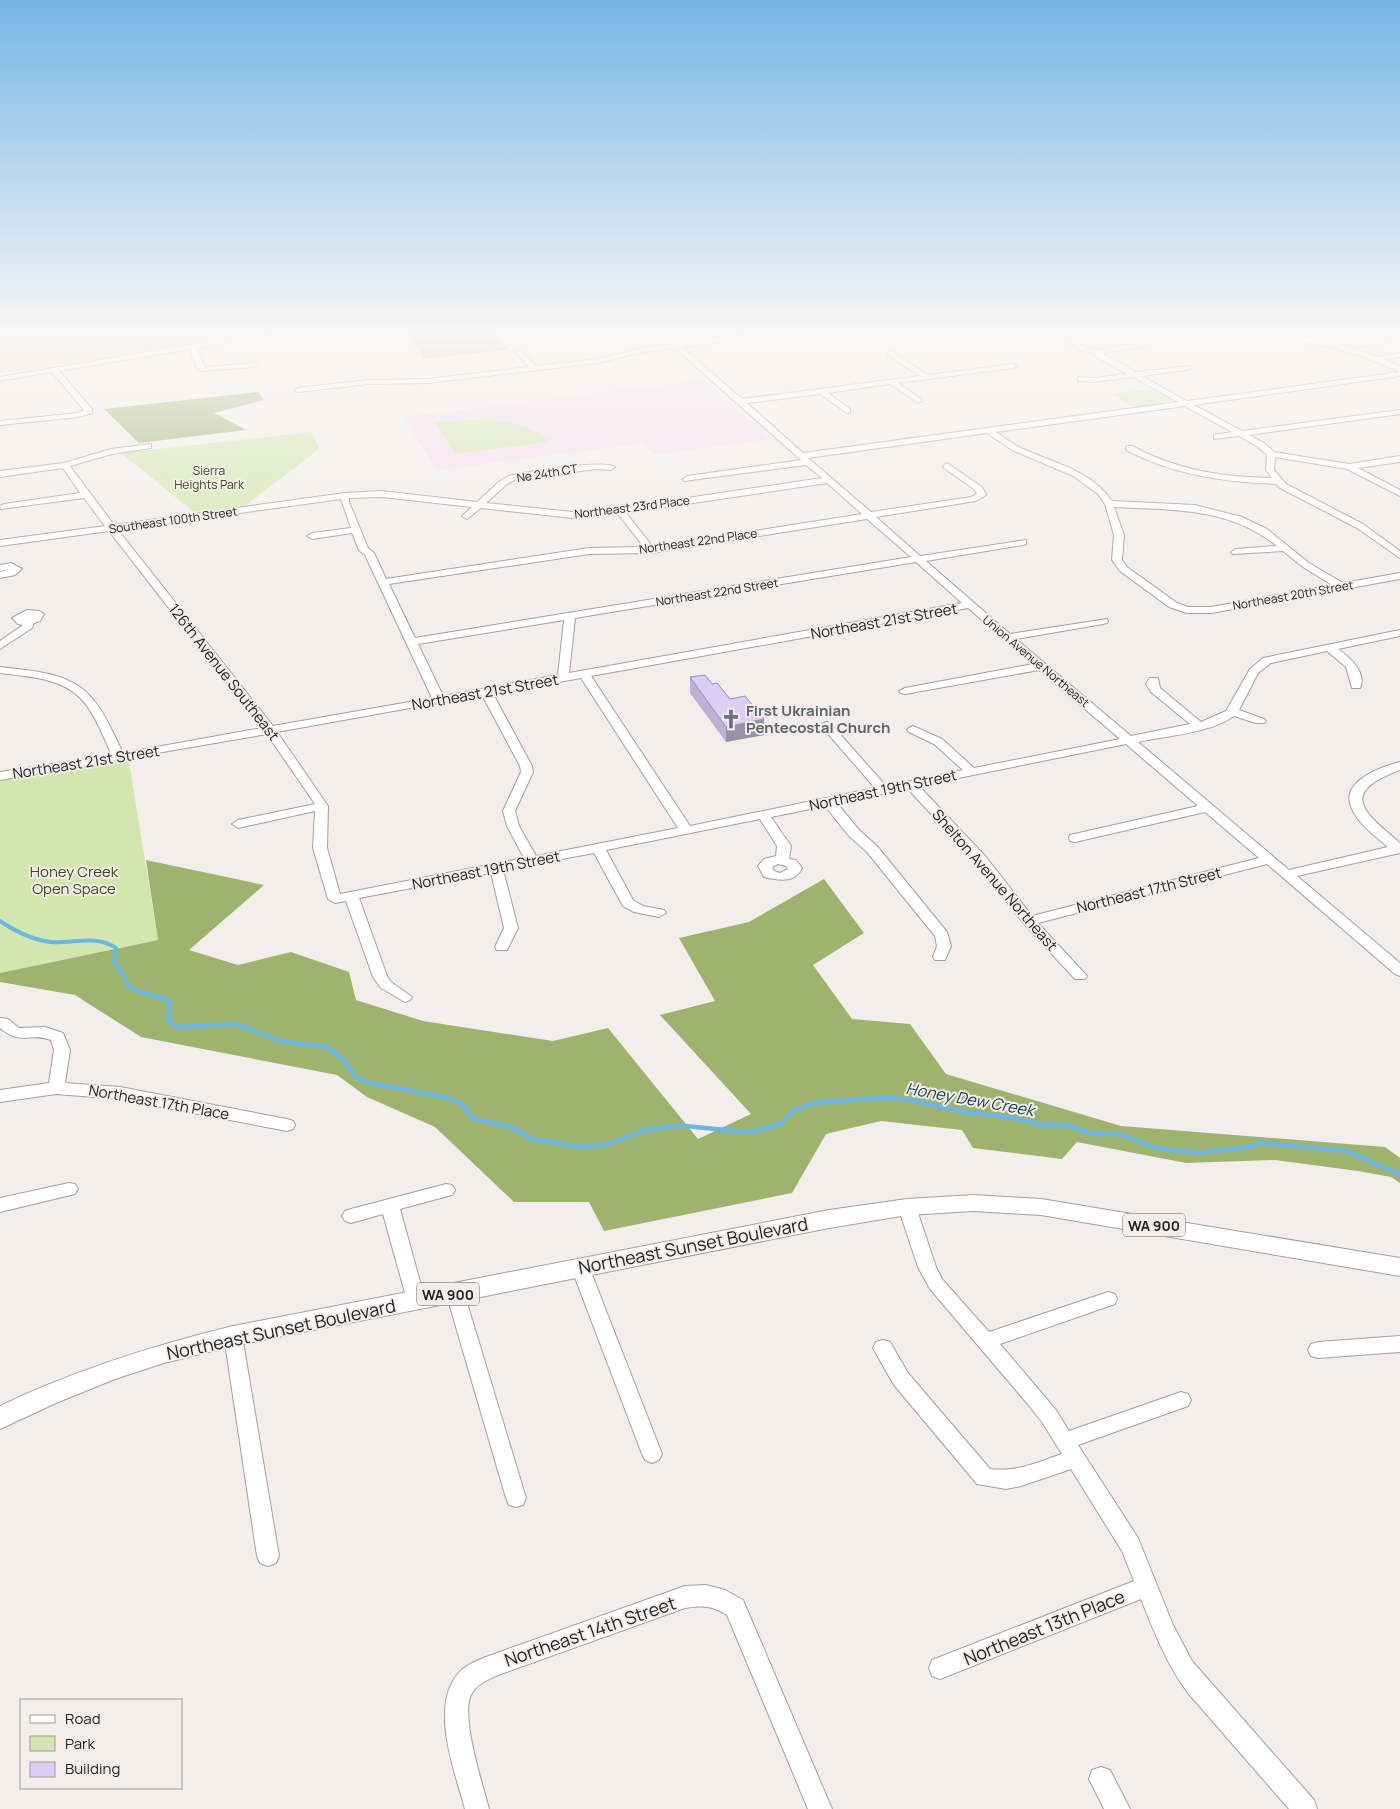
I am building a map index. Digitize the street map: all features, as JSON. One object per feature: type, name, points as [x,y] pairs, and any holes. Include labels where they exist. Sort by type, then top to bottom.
[{"type":"main road","name":"Northeast Sunset Boulevard","points":[[0,1418],[47,1395],[110,1370],[164,1353],[233,1336],[829,1219],[907,1207],[974,1203],[1041,1207],[1400,1268]]},
{"type":"street","points":[[0,423],[67,415]]},
{"type":"street","name":"Union Avenue Northeast","points":[[755,415],[970,605],[1400,971]]},
{"type":"street","points":[[687,479],[988,430],[1095,415]]},
{"type":"street","points":[[1209,415],[1261,445],[1271,454],[1349,467],[1400,493]]},
{"type":"street","points":[[1217,438],[1376,415]]},
{"type":"street","points":[[988,430],[1015,448],[1086,480],[1101,492],[1109,504],[1119,534],[1117,554],[1119,564],[1128,573],[1173,605],[1187,610]]},
{"type":"street","points":[[0,474],[65,465],[111,452],[148,446]]},
{"type":"street","points":[[1129,448],[1151,460],[1188,472],[1220,478],[1277,481]]},
{"type":"street","points":[[1271,454],[1270,470],[1277,481],[1291,491],[1360,526],[1400,554]]},
{"type":"street","points":[[1349,467],[1400,459]]},
{"type":"street","name":"126th Avenue Southeast","points":[[65,465],[86,495],[270,730],[322,806]]},
{"type":"street","name":"Ne 24th CT","points":[[467,516],[503,483],[512,478],[596,466],[612,467]]},
{"type":"street","name":"Northeast 22nd Place","points":[[382,582],[589,551],[652,550],[973,499],[982,495],[979,489],[947,466]]},
{"type":"street","name":"Northeast 23rd Place","points":[[345,496],[395,495],[558,515],[594,514],[828,480]]},
{"type":"street","points":[[4,507],[86,495]]},
{"type":"street","points":[[345,496],[345,502],[356,526],[354,530],[382,582],[440,700]]},
{"type":"street","name":"Southeast 100th Street","points":[[0,543],[345,496]]},
{"type":"street","points":[[1109,504],[1180,507],[1218,512],[1251,524],[1287,548],[1306,565],[1340,586]]},
{"type":"street","points":[[620,511],[652,550]]},
{"type":"street","points":[[312,536],[354,530]]},
{"type":"street","name":"Northeast 22nd Street","points":[[411,642],[1023,542]]},
{"type":"street","points":[[1236,552],[1287,548]]},
{"type":"street","points":[[0,568],[10,566],[16,569],[12,573],[0,574]]},
{"type":"street","name":"Northeast 20th Street","points":[[1187,610],[1211,610],[1400,576]]},
{"type":"street","name":"Northeast 21st Street","points":[[0,776],[119,758],[970,605]]},
{"type":"street","points":[[563,678],[570,616]]},
{"type":"street","points":[[0,646],[28,626],[30,621]]},
{"type":"street","points":[[1008,637],[1104,621]]},
{"type":"street","points":[[1260,721],[1232,712],[1253,670],[1259,665],[1277,657],[1400,633]]},
{"type":"street","points":[[1329,647],[1344,658],[1354,670],[1356,686]]},
{"type":"street","points":[[904,691],[1041,666]]},
{"type":"street","points":[[0,670],[54,679],[78,690],[91,703],[119,758]]},
{"type":"street","points":[[584,674],[686,830]]},
{"type":"street","points":[[1154,680],[1152,684],[1155,690],[1199,726]]},
{"type":"street","points":[[486,692],[526,766],[527,772],[509,811],[513,826],[532,861]]},
{"type":"street","name":"Northeast 19th Street","points":[[322,806],[320,848],[335,899],[598,848],[1199,726],[1216,721],[1232,712]]},
{"type":"street","points":[[826,725],[883,790]]},
{"type":"street","points":[[913,730],[943,743],[971,772]]},
{"type":"street","points":[[1400,766],[1368,778],[1355,797],[1356,804],[1364,818],[1400,849]]},
{"type":"street","name":"Shelton Avenue Northeast","points":[[910,784],[981,860],[1029,921],[1080,976]]},
{"type":"street","points":[[828,801],[854,833],[872,849],[942,935],[944,946],[940,957]]},
{"type":"street","points":[[238,824],[322,806]]},
{"type":"street","points":[[1075,838],[1208,808]]},
{"type":"street","points":[[763,814],[784,846],[782,860]]},
{"type":"street","points":[[598,848],[628,902],[640,909],[659,913]]},
{"type":"street","points":[[1285,874],[1400,849]]},
{"type":"street","name":"Northeast 17th Street","points":[[1029,921],[1268,860]]},
{"type":"street","points":[[496,867],[511,928],[502,947]]},
{"type":"street","points":[[351,896],[380,977],[386,985],[405,998]]},
{"type":"street","points":[[0,1023],[3,1023],[9,1030],[16,1033],[46,1032],[58,1037],[62,1050],[56,1088]]},
{"type":"street","name":"Northeast 17th Place","points":[[0,1096],[56,1088],[120,1093],[287,1125]]},
{"type":"street","points":[[0,1205],[69,1189]]},
{"type":"street","points":[[351,1216],[446,1190]]},
{"type":"street","points":[[390,1206],[416,1300]]},
{"type":"street","points":[[907,1207],[920,1249],[936,1284],[1033,1396],[1130,1544],[1164,1632],[1184,1669],[1305,1809]]},
{"type":"street","points":[[580,1267],[652,1454]]},
{"type":"street","points":[[455,1292],[516,1498]]},
{"type":"street","points":[[986,1341],[1108,1299]]},
{"type":"street","points":[[233,1336],[268,1556]]},
{"type":"street","points":[[1318,1350],[1400,1344]]},
{"type":"street","points":[[883,1348],[901,1379],[984,1477],[1006,1480],[1021,1478],[1070,1450],[1181,1400]]},
{"type":"street","name":"Northeast 13th Place","points":[[940,1668],[1147,1586]]},
{"type":"street","name":"Northeast 14th Street","points":[[477,1809],[456,1725],[456,1703],[464,1685],[480,1672],[497,1664],[686,1597],[703,1594],[722,1599],[735,1608],[820,1809]]},
{"type":"street","points":[[1101,1779],[1118,1809]]},
{"type":"shaded area","points":[[416,415],[745,415],[772,439],[655,455],[644,443],[437,470],[403,417]]},
{"type":"green space","points":[[111,415],[219,415],[246,430],[139,443]]},
{"type":"green space","points":[[487,420],[521,425],[541,435],[549,442],[455,454],[434,422]]},
{"type":"green space","name":"Sierra Heights Park","points":[[312,432],[319,449],[245,506],[194,512],[121,453]]},
{"type":"green space","name":"Honey Creek Open Space","points":[[128,756],[158,940],[0,973],[0,779]]},
{"type":"green space","points":[[146,860],[264,885],[189,950],[238,965],[291,952],[349,972],[356,1000],[423,1021],[553,1041],[608,1028],[698,1139],[751,1114],[660,1015],[715,1001],[679,938],[749,922],[824,879],[864,933],[813,965],[852,1019],[910,1024],[946,1074],[1121,1126],[1385,1147],[1400,1158],[1400,1183],[1391,1177],[1275,1160],[1186,1163],[1077,1142],[1062,1159],[973,1148],[962,1130],[881,1121],[826,1134],[792,1193],[604,1231],[589,1202],[514,1202],[435,1127],[367,1097],[337,1075],[141,1037],[75,995],[0,982],[0,973],[158,940]]},
{"type":"building","points":[[705,675],[712,684],[717,683],[730,699],[745,696],[764,719],[726,727],[690,677]]},
{"type":"waterway","name":"Honey Dew Creek","points":[[0,921],[24,934],[44,941],[92,940],[100,941],[116,948],[114,962],[126,979],[129,987],[141,992]]},
{"type":"waterway","name":"Honey Dew Creek","points":[[137,991],[141,992]]},
{"type":"waterway","name":"Honey Dew Creek","points":[[141,992],[168,1000],[170,1009],[168,1020],[177,1027],[237,1024],[279,1041],[327,1047],[341,1058],[357,1078],[369,1083],[444,1097],[461,1103],[474,1119],[511,1127],[532,1139],[580,1147],[605,1145],[646,1130],[667,1127],[686,1126],[744,1132],[756,1131],[780,1124],[793,1111],[814,1103],[882,1098],[905,1099],[965,1112],[1013,1118],[1042,1125],[1065,1125],[1094,1134],[1118,1134],[1156,1148],[1170,1150],[1199,1153],[1248,1147],[1260,1143],[1347,1151],[1400,1175]]},
{"type":"place","name":"First Ukrainian Pentecostal Church","points":[[731,719]]}]
